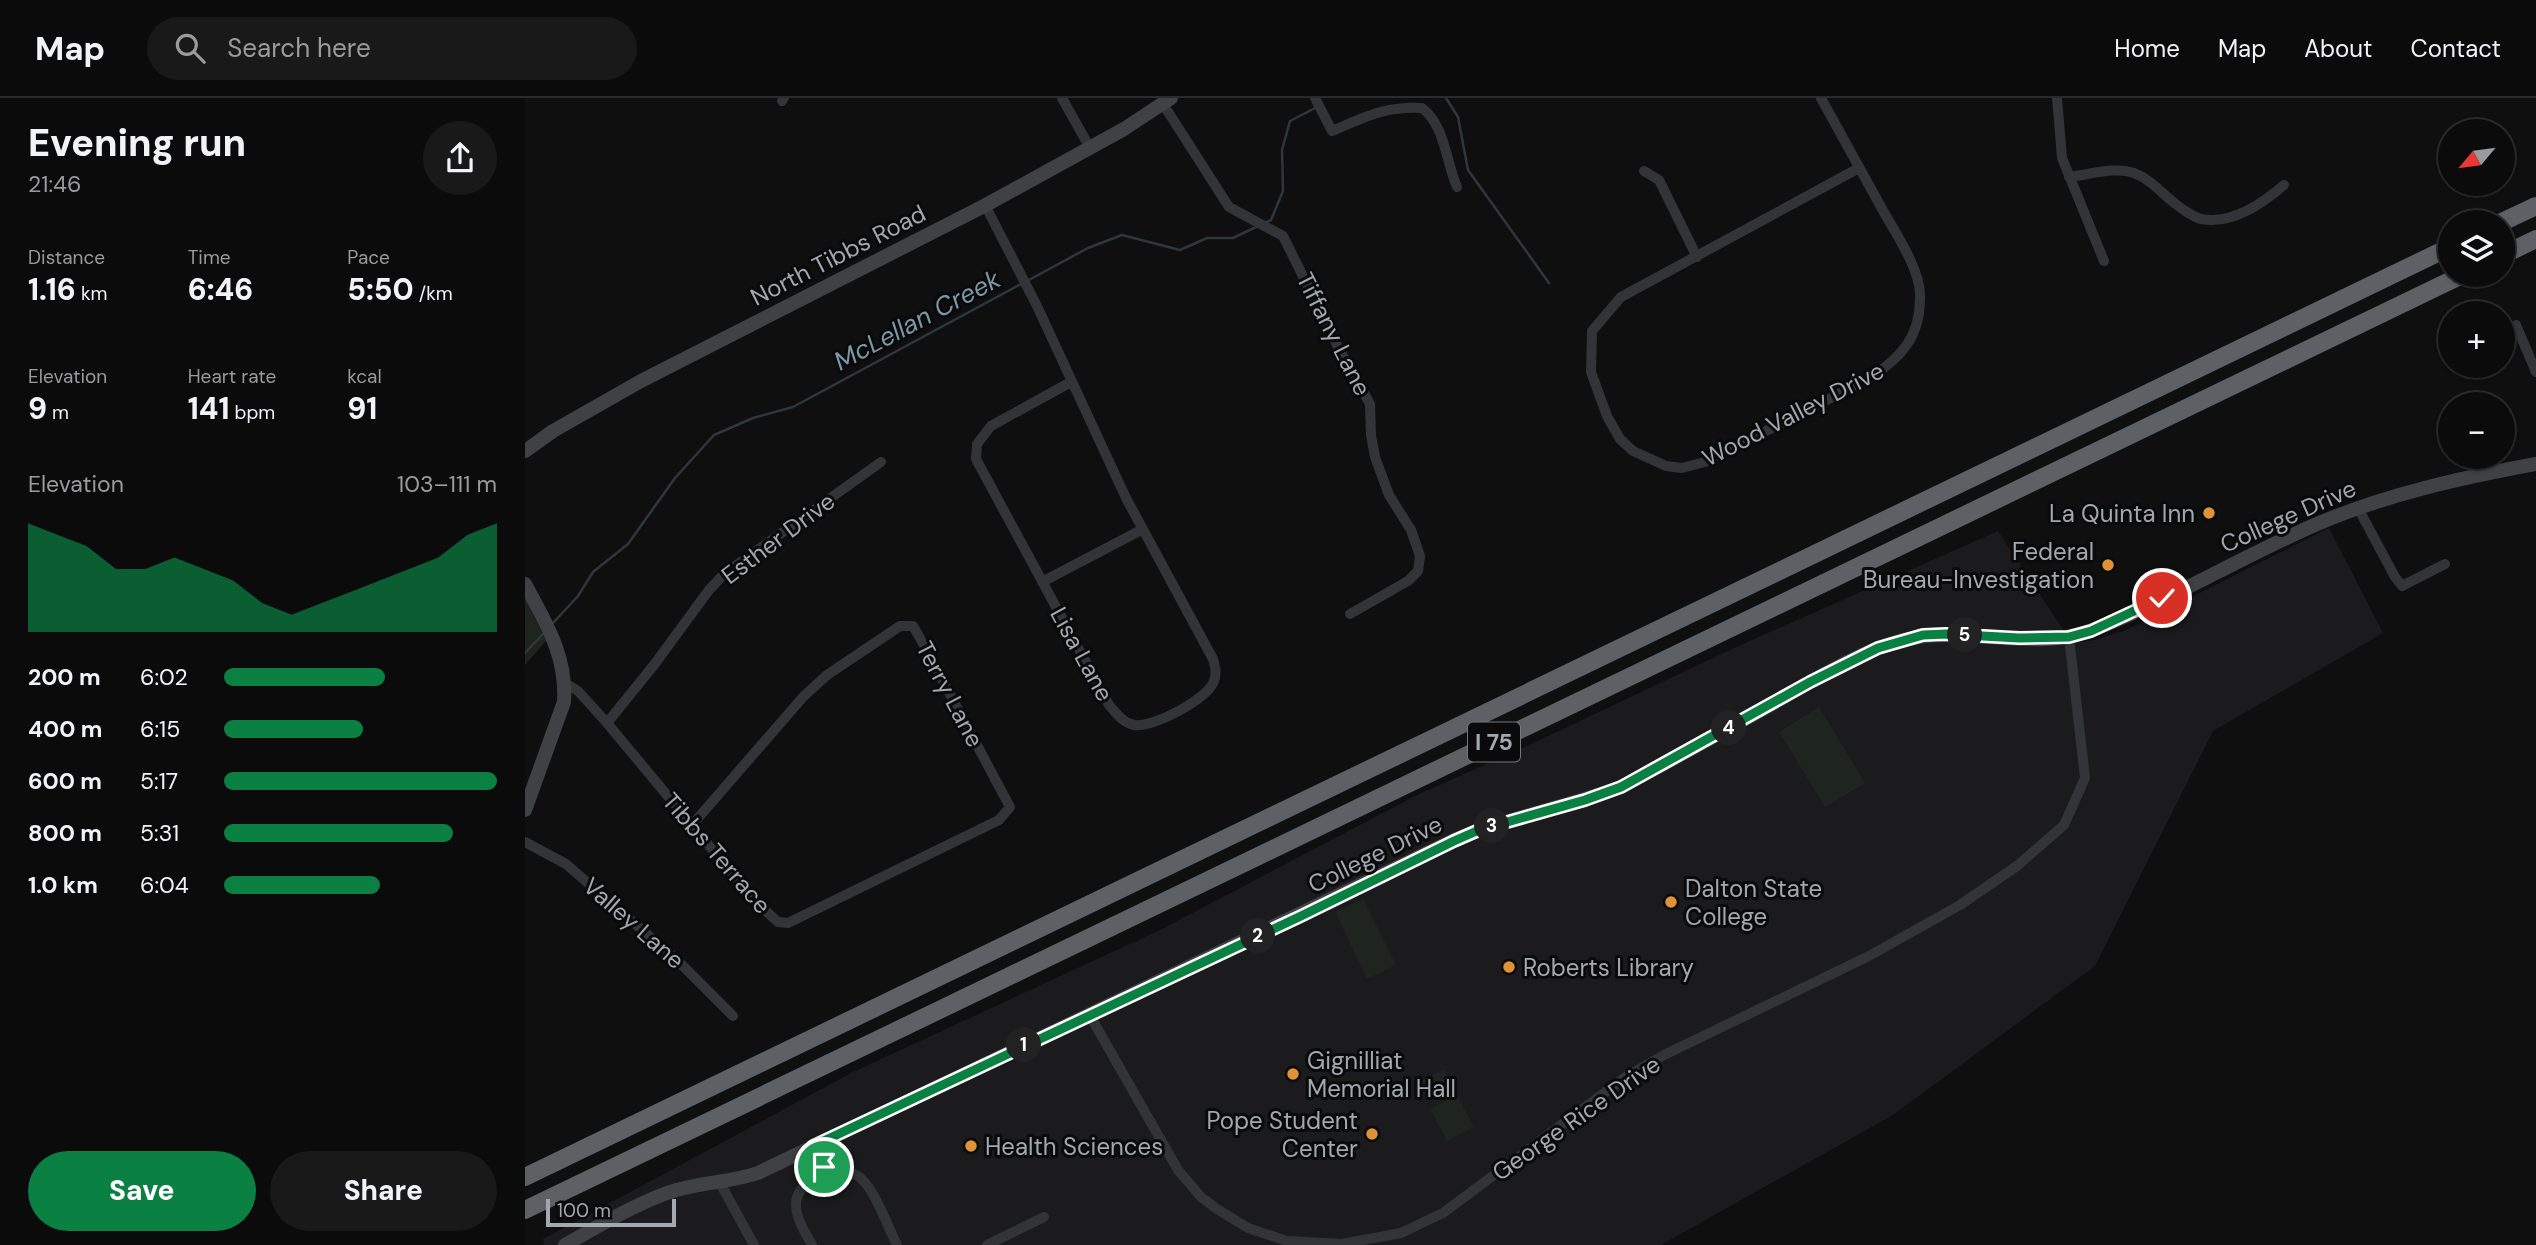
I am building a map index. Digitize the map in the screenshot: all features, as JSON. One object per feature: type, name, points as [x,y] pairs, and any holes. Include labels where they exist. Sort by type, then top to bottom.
[{"type":"highway","points":[[2515,216],[2536,206]]},
{"type":"highway","points":[[2515,249],[2536,239]]},
{"type":"highway","name":"I 75","points":[[525,1177],[2438,253]]},
{"type":"highway","name":"I 75","points":[[525,1210],[2438,287]]},
{"type":"street","points":[[1062,98],[1090,148]]},
{"type":"street","name":"Wood Valley Drive","points":[[1821,98],[1916,275],[1921,294],[1909,345],[1894,362],[1870,377],[1705,462],[1682,468],[1666,466],[1633,451],[1620,439],[1607,416],[1591,372],[1593,331],[1621,297],[1859,169]]},
{"type":"street","points":[[2057,98],[2063,158],[2104,261]]},
{"type":"street","points":[[1315,99],[1332,131],[1386,109],[1422,108],[1429,113],[1438,128],[1457,187]]},
{"type":"street","name":"North Tibbs Road","points":[[525,451],[553,431],[641,381],[985,205],[1090,148],[1167,101]]},
{"type":"street","name":"Tiffany Lane","points":[[1167,101],[1229,207],[1283,236],[1338,347],[1370,404],[1375,457],[1389,495],[1411,530],[1420,556],[1418,571],[1408,581],[1350,614]]},
{"type":"street","points":[[1644,172],[1658,180],[1697,257]]},
{"type":"street","points":[[2069,177],[2132,172],[2150,182],[2199,219],[2225,218],[2239,214],[2263,203],[2284,185]]},
{"type":"street","name":"Lisa Lane","points":[[985,205],[1037,306],[1143,529],[1213,659],[1216,670],[1214,682],[1206,694],[1191,705],[1149,724],[1135,725],[1122,720],[1109,705],[976,458],[977,444],[991,426],[1071,382]]},
{"type":"street","points":[[2517,325],[2536,372]]},
{"type":"street","name":"Esther Drive","points":[[607,723],[724,574],[881,462]]},
{"type":"street","name":"College Drive","points":[[565,1245],[621,1214],[669,1192],[758,1173],[1467,835],[1621,787],[1810,682],[1878,648],[1923,635],[2069,637],[2091,631],[2316,525],[2358,508],[2411,491],[2536,464]]},
{"type":"street","points":[[2358,508],[2402,586],[2445,564]]},
{"type":"street","points":[[1042,582],[1143,529]]},
{"type":"street","points":[[525,584],[557,648],[565,683],[564,702],[525,810]]},
{"type":"street","name":"Terry Lane","points":[[692,825],[803,697],[827,675],[900,626],[913,626],[1010,807]]},
{"type":"street","name":"George Rice Drive","points":[[1089,1014],[1178,1170],[1201,1197],[1217,1209],[1248,1228],[1268,1236],[1298,1242],[1342,1244],[1401,1233],[1443,1213],[1627,1076],[1666,1054],[1869,956],[1948,912],[2017,866],[2064,825],[2085,778],[2069,637]]},
{"type":"street","name":"Tibbs Terrace","points":[[565,683],[578,691],[607,723],[769,915],[778,922],[788,923],[999,820],[1010,807]]},
{"type":"street","name":"Valley Lane","points":[[525,842],[566,864],[678,961],[733,1016]]},
{"type":"street","points":[[807,1149],[831,1173]]},
{"type":"street","points":[[807,1149],[811,1181]]},
{"type":"street","points":[[812,1245],[797,1215],[796,1201],[800,1189],[811,1181],[842,1171],[856,1175],[866,1183],[897,1245]]},
{"type":"street","points":[[720,1183],[754,1245]]},
{"type":"street","points":[[987,1245],[1044,1217]]},
{"type":"shaded area","name":"Dalton State College","points":[[2329,528],[2383,633],[2213,731],[2095,966],[1893,1115],[1661,1245],[544,1245],[543,1239],[853,1072],[1160,930],[1415,796],[1734,648],[1998,531],[2068,637],[2081,642],[2126,630]]},
{"type":"shaded area","points":[[525,598],[546,641],[525,665]]},
{"type":"shaded area","points":[[1819,707],[1865,783],[1825,807],[1779,732]]},
{"type":"shaded area","points":[[1363,899],[1396,965],[1367,979],[1335,912]]},
{"type":"shaded area","points":[[1444,1069],[1453,1088],[1428,1101],[1419,1082]]},
{"type":"shaded area","points":[[1457,1095],[1474,1127],[1447,1141],[1430,1109]]},
{"type":"waterway","points":[[1446,98],[1458,117],[1468,170],[1549,283]]},
{"type":"waterway","name":"McLellan Creek","points":[[1264,223],[1271,220],[1283,191],[1282,150],[1290,121],[1317,107]]},
{"type":"waterway","name":"McLellan Creek","points":[[1027,281],[1088,248],[1122,235],[1180,250],[1207,238],[1233,238],[1258,226]]},
{"type":"waterway","name":"McLellan Creek","points":[[553,623],[578,596],[593,572],[628,544],[675,478],[714,435],[753,418],[793,407],[1021,284]]},
{"type":"waterway","name":"McLellan Creek","points":[[525,653],[544,633]]},
{"type":"place","name":"La Quinta Inn","points":[[2209,513]]},
{"type":"place","name":"Federal Bureau-Investigation","points":[[2108,565]]},
{"type":"place","name":"Dalton State College","points":[[1671,902]]},
{"type":"place","name":"Roberts Library","points":[[1509,967]]},
{"type":"place","name":"Gignilliat Memorial Hall","points":[[1293,1074]]},
{"type":"place","name":"Pope Student Center","points":[[1372,1134]]},
{"type":"place","name":"Health Sciences","points":[[971,1146]]},
{"type":"route","points":[[824,1167],[813,1146],[1454,841],[1479,830],[1549,811],[1621,787],[1810,682],[1878,648],[1923,635],[2069,637],[2091,631],[2162,598]]}]
